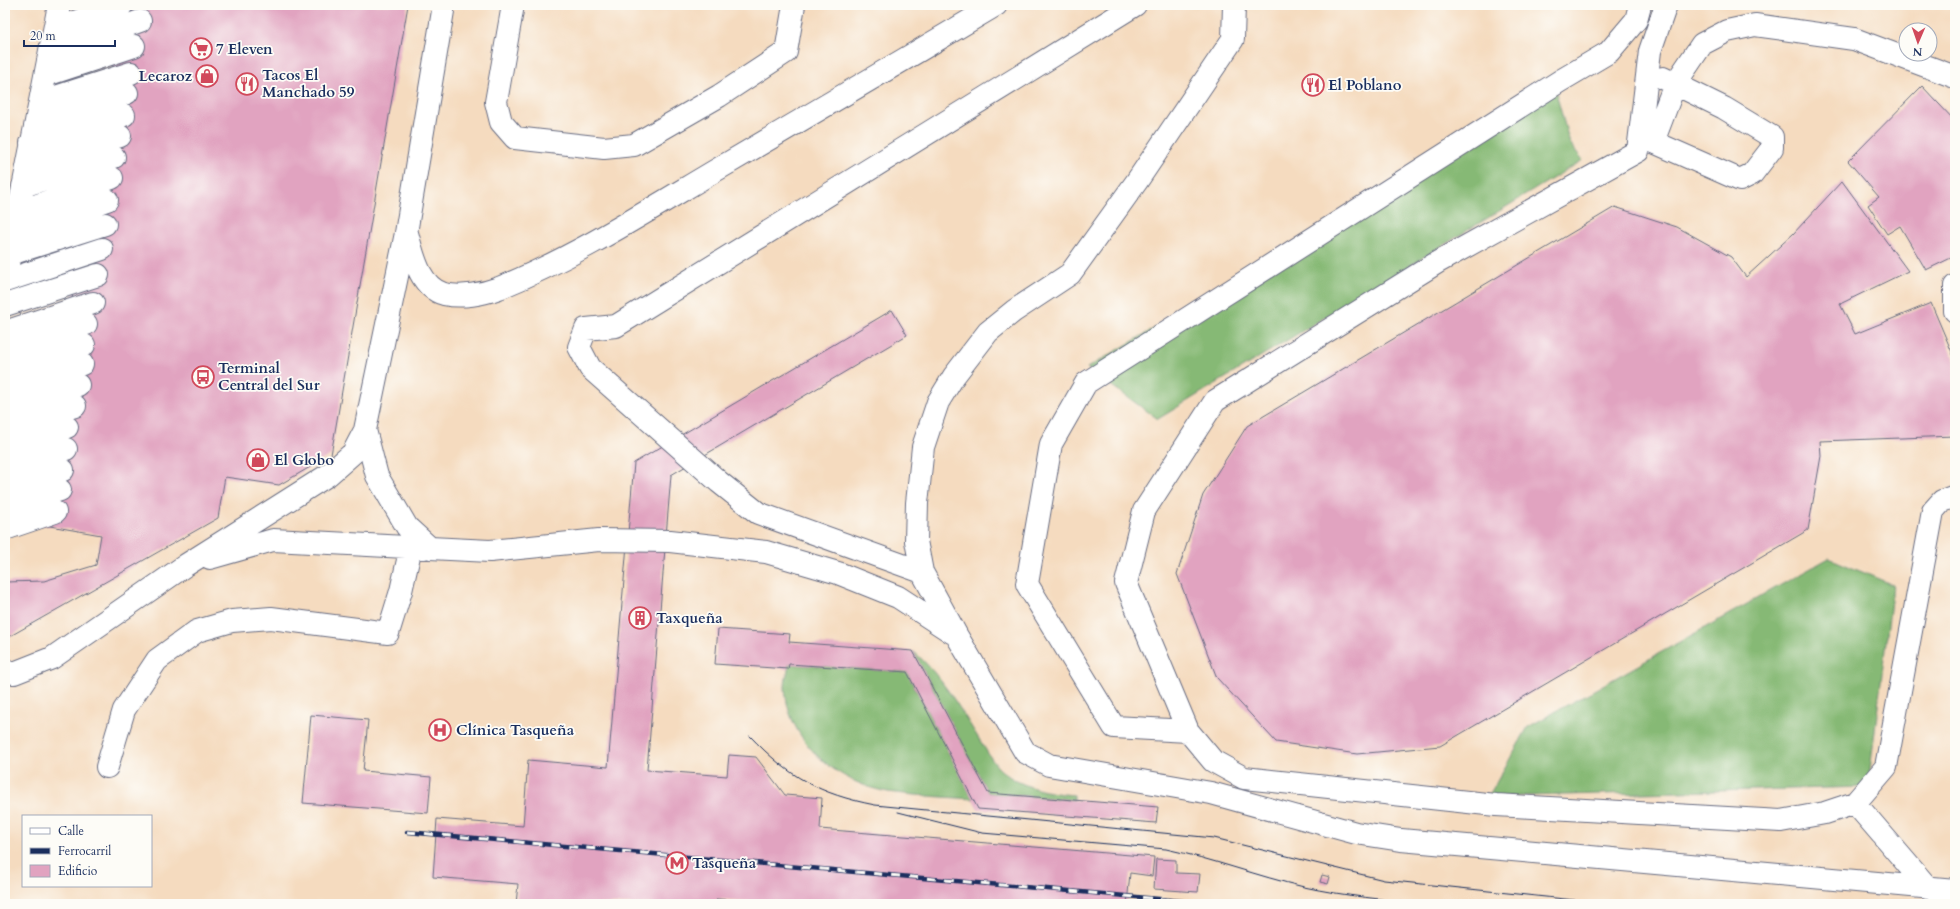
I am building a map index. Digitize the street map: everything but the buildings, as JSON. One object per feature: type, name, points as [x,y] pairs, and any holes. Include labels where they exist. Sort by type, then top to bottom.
[{"type":"lane","points":[[59,5],[51,53],[33,135],[5,280],[102,249]]},
{"type":"lane","points":[[55,29],[122,5]]},
{"type":"lane","points":[[5,670],[14,673],[52,658],[186,565],[328,475],[353,453],[365,430],[406,233],[444,5]]},
{"type":"lane","points":[[513,5],[496,102],[501,122],[515,138],[604,148],[634,145],[719,96],[786,52],[794,5]]},
{"type":"lane","points":[[406,233],[418,269],[429,285],[442,294],[458,296],[478,294],[498,288],[593,243],[996,5]]},
{"type":"lane","points":[[922,572],[758,513],[719,482],[590,368],[579,347],[586,329],[616,326],[1135,5]]},
{"type":"lane","points":[[1234,5],[1233,39],[1137,181],[1070,274],[1014,311],[988,332],[954,376],[938,402],[923,447],[917,503],[916,541],[922,572],[956,636],[1025,752],[1049,765],[1211,793],[1356,833],[1401,840],[1955,890]]},
{"type":"lane","points":[[1188,731],[1114,727],[1027,584],[1051,444],[1086,383],[1560,81],[1609,52],[1636,20],[1640,5]]},
{"type":"lane","points":[[1646,139],[1647,71],[1650,51],[1666,5]]},
{"type":"lane","points":[[51,53],[140,21]]},
{"type":"lane","points":[[1955,77],[1854,39],[1755,25],[1727,31],[1702,44],[1675,84],[1646,139],[1638,151],[1438,262],[1215,401],[1144,511],[1126,583],[1188,731],[1213,761],[1244,778],[1496,805],[1782,821],[1825,813],[1855,803],[1886,767],[1933,511],[1942,501],[1955,496]]},
{"type":"lane","points":[[46,75],[134,46]]},
{"type":"lane","points":[[1646,139],[1740,180],[1752,174],[1772,148],[1772,137],[1724,108],[1647,71]]},
{"type":"lane","points":[[33,135],[129,83],[40,102]]},
{"type":"lane","points":[[33,135],[124,115]]},
{"type":"lane","points":[[25,176],[120,136]]},
{"type":"lane","points":[[18,212],[113,168],[25,176]]},
{"type":"lane","points":[[15,233],[106,200]]},
{"type":"lane","points":[[10,254],[105,224]]},
{"type":"lane","points":[[5,306],[98,275]]},
{"type":"lane","points":[[1955,286],[1955,311]]},
{"type":"lane","points":[[5,332],[93,302]]},
{"type":"lane","points":[[5,351],[81,365]]},
{"type":"lane","points":[[5,370],[81,365]]},
{"type":"lane","points":[[5,389],[81,365]]},
{"type":"lane","points":[[5,408],[81,365]]},
{"type":"lane","points":[[5,428],[81,365]]},
{"type":"lane","points":[[5,447],[67,427]]},
{"type":"lane","points":[[365,430],[377,476],[421,548]]},
{"type":"lane","points":[[5,467],[66,449]]},
{"type":"lane","points":[[5,490],[62,480],[5,508]]},
{"type":"lane","points":[[5,529],[55,512]]},
{"type":"lane","points":[[186,565],[273,540],[490,551],[599,540],[670,541],[766,552],[838,572],[898,597],[956,636]]},
{"type":"lane","points":[[107,767],[124,710],[157,660],[197,631],[232,621],[271,618],[388,633],[401,591],[421,548]]},
{"type":"lane","points":[[1855,803],[1928,888]]},
{"type":"green space","points":[[1556,93],[1570,144],[1583,160],[1158,419],[1087,368]]},
{"type":"green space","points":[[1829,558],[1893,585],[1868,787],[1488,797],[1528,727]]},
{"type":"green space","points":[[913,651],[941,681],[999,768],[1010,777],[1027,786],[1055,793],[1074,795],[1074,800],[988,793]]},
{"type":"green space","points":[[789,664],[907,672],[973,799],[888,792],[851,780],[834,769],[818,757],[805,742],[795,725],[788,707],[785,687]]},
{"type":"tram line","points":[[750,736],[778,763],[806,782],[837,795],[855,801],[875,805],[1214,838],[1384,880],[1612,904]]},
{"type":"tram line","points":[[898,812],[982,833],[1166,849],[1304,887],[1350,895],[1428,904]]},
{"type":"railway","points":[[407,832],[1215,904]]},
{"type":"place","name":"7 Eleven","points":[[201,49]]},
{"type":"place","name":"Lecaroz","points":[[207,76]]},
{"type":"place","name":"Tacos El Manchado 59","points":[[247,84]]},
{"type":"place","name":"El Poblano","points":[[1313,85]]},
{"type":"place","name":"Terminal Central del Sur","points":[[203,377]]},
{"type":"place","name":"El Globo","points":[[258,460]]},
{"type":"place","name":"Taxqueña","points":[[640,618]]},
{"type":"place","name":"Clínica Tasqueña","points":[[440,730]]},
{"type":"place","name":"Tasqueña","points":[[677,863]]}]
